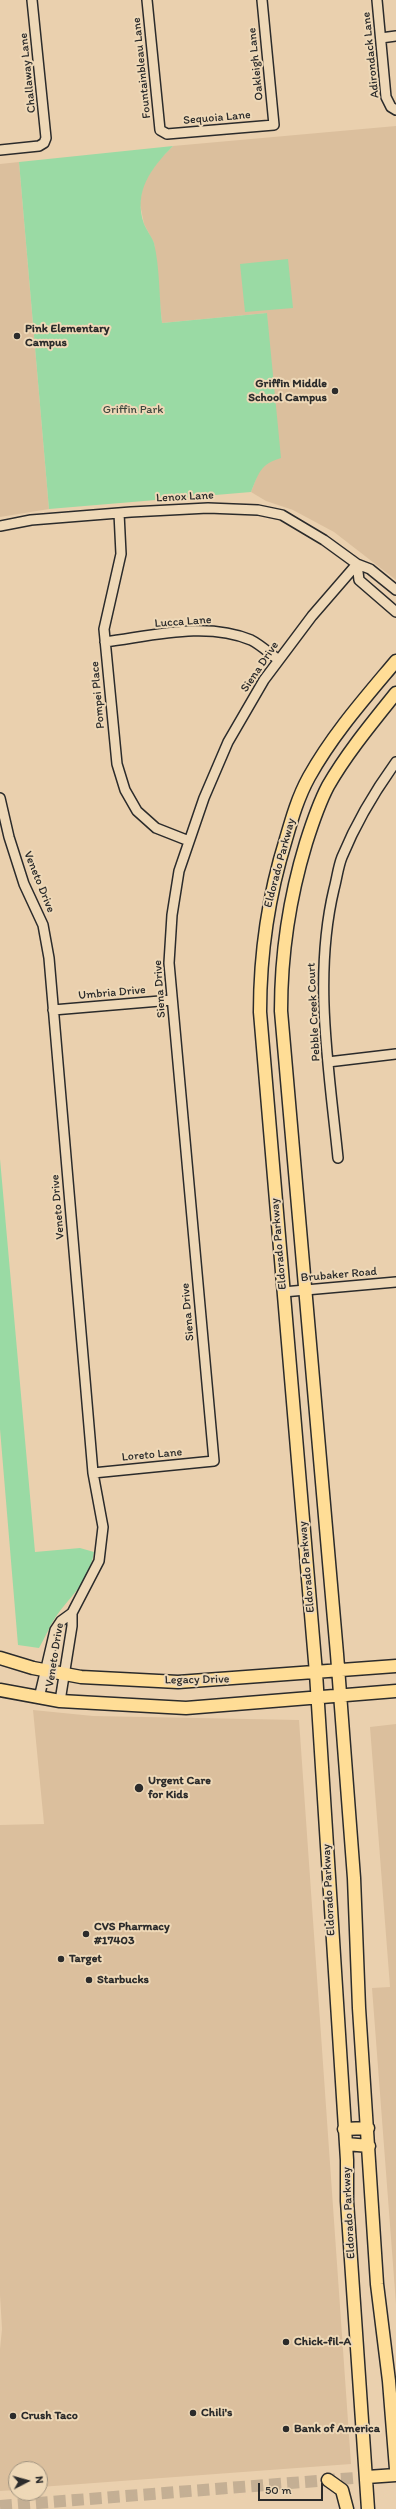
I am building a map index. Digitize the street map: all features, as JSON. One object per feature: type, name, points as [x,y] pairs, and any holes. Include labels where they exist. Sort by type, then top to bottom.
[{"type":"main road","name":"Eldorado Parkway","points":[[368,2509],[347,2201],[346,2144],[318,1698],[260,1012],[260,968],[266,920],[274,879],[296,804],[309,777],[351,714],[396,661]]},
{"type":"main road","name":"Eldorado Parkway","points":[[396,693],[368,727],[342,763],[316,812],[294,884],[286,924],[281,969],[281,1011],[339,1672],[354,1878],[359,2008],[377,2284],[389,2381],[396,2469]]},
{"type":"main road","name":"Legacy Drive","points":[[0,1658],[64,1674],[178,1682],[339,1672],[396,1666]]},
{"type":"main road","name":"Legacy Drive","points":[[0,1690],[60,1701],[186,1708],[396,1692]]},
{"type":"main road","points":[[344,2129],[368,2128]]},
{"type":"main road","points":[[346,2144],[369,2146]]},
{"type":"main road","points":[[367,2477],[396,2475]]},
{"type":"main road","points":[[328,2480],[342,2490],[346,2495],[347,2509]]},
{"type":"street","name":"Challaway Lane","points":[[0,150],[33,147],[44,143],[47,133],[32,0]]},
{"type":"street","name":"Fountainbleau Lane","points":[[147,0],[160,130],[162,133]]},
{"type":"street","name":"Oakleigh Lane","points":[[262,0],[274,125]]},
{"type":"street","name":"Adirondack Lane","points":[[377,0],[386,97],[393,108]]},
{"type":"street","points":[[381,38],[396,36]]},
{"type":"street","name":"Sequoia Lane","points":[[162,133],[274,125]]},
{"type":"street","name":"Lenox Lane","points":[[0,526],[31,520],[119,513],[234,507],[282,515],[324,540],[357,564],[370,569],[396,590]]},
{"type":"street","name":"Pompei Place","points":[[119,513],[121,554],[106,614],[104,629],[117,764],[125,790],[137,810],[156,828],[189,841]]},
{"type":"street","points":[[357,564],[359,580],[396,612]]},
{"type":"street","name":"Siena Drive","points":[[214,1462],[169,962],[172,915],[179,872],[189,841],[204,798],[228,742],[264,680],[312,616],[357,564]]},
{"type":"street","name":"Lucca Lane","points":[[105,642],[199,631],[222,632],[252,641],[279,660]]},
{"type":"street","name":"Pebble Creek Court","points":[[338,1158],[328,1062],[322,970],[328,912],[342,857],[373,794],[396,762]]},
{"type":"street","name":"Veneto Drive","points":[[0,798],[9,837],[24,884],[43,925],[49,958],[93,1473],[104,1527],[99,1561],[72,1613],[61,1621],[55,1630],[38,1698]]},
{"type":"street","name":"Umbria Drive","points":[[53,1010],[172,1000]]},
{"type":"street","points":[[328,1062],[396,1054]]},
{"type":"street","name":"Brubaker Road","points":[[283,1292],[396,1282]]},
{"type":"street","name":"Loreto Lane","points":[[93,1473],[214,1462]]},
{"type":"street","name":"Veneto Drive","points":[[60,1701],[72,1626],[72,1613]]},
{"type":"shaded area","name":"Griffin Middle School Campus","points":[[396,126],[396,580],[334,532],[293,510],[266,501],[251,492],[259,471],[269,461],[267,313],[162,323],[154,243],[144,224],[140,204],[143,183],[159,160],[173,146]]},
{"type":"shaded area","name":"Pink Elementary Campus","points":[[19,162],[49,509],[0,517],[0,164]]},
{"type":"shaded area","points":[[33,1710],[93,1716],[299,1720],[351,2464],[48,2486],[48,2461],[8,2461],[8,2490],[0,2491],[0,2349],[2,2329],[0,2295],[0,1825],[44,1824]]},
{"type":"shaded area","points":[[396,1724],[396,2304],[372,1988],[390,1987],[370,1727]]},
{"type":"green space","name":"Griffin Park","points":[[173,146],[151,172],[146,181],[141,201],[141,212],[144,224],[154,243],[156,253],[162,323],[267,313],[281,458],[264,466],[258,474],[251,492],[49,509],[19,162]]},
{"type":"green space","points":[[288,259],[293,308],[245,312],[240,264]]},
{"type":"green space","points":[[0,1159],[35,1552],[80,1548],[94,1552],[84,1581],[61,1609],[39,1648],[18,1645],[0,1429]]},
{"type":"tunnel","points":[[0,2506],[367,2477]]},
{"type":"place","name":"Pink Elementary Campus","points":[[17,336]]},
{"type":"place","name":"Griffin Middle School Campus","points":[[335,391]]},
{"type":"place","name":"Urgent Care for Kids","points":[[139,1788]]},
{"type":"place","name":"CVS Pharmacy #17403","points":[[86,1934]]},
{"type":"place","name":"Target","points":[[61,1959]]},
{"type":"place","name":"Starbucks","points":[[89,1980]]},
{"type":"place","name":"Chick-fil-A","points":[[286,2342]]},
{"type":"place","name":"Chili's","points":[[193,2413]]},
{"type":"place","name":"Crush Taco","points":[[13,2416]]},
{"type":"place","name":"Bank of America","points":[[286,2429]]}]
